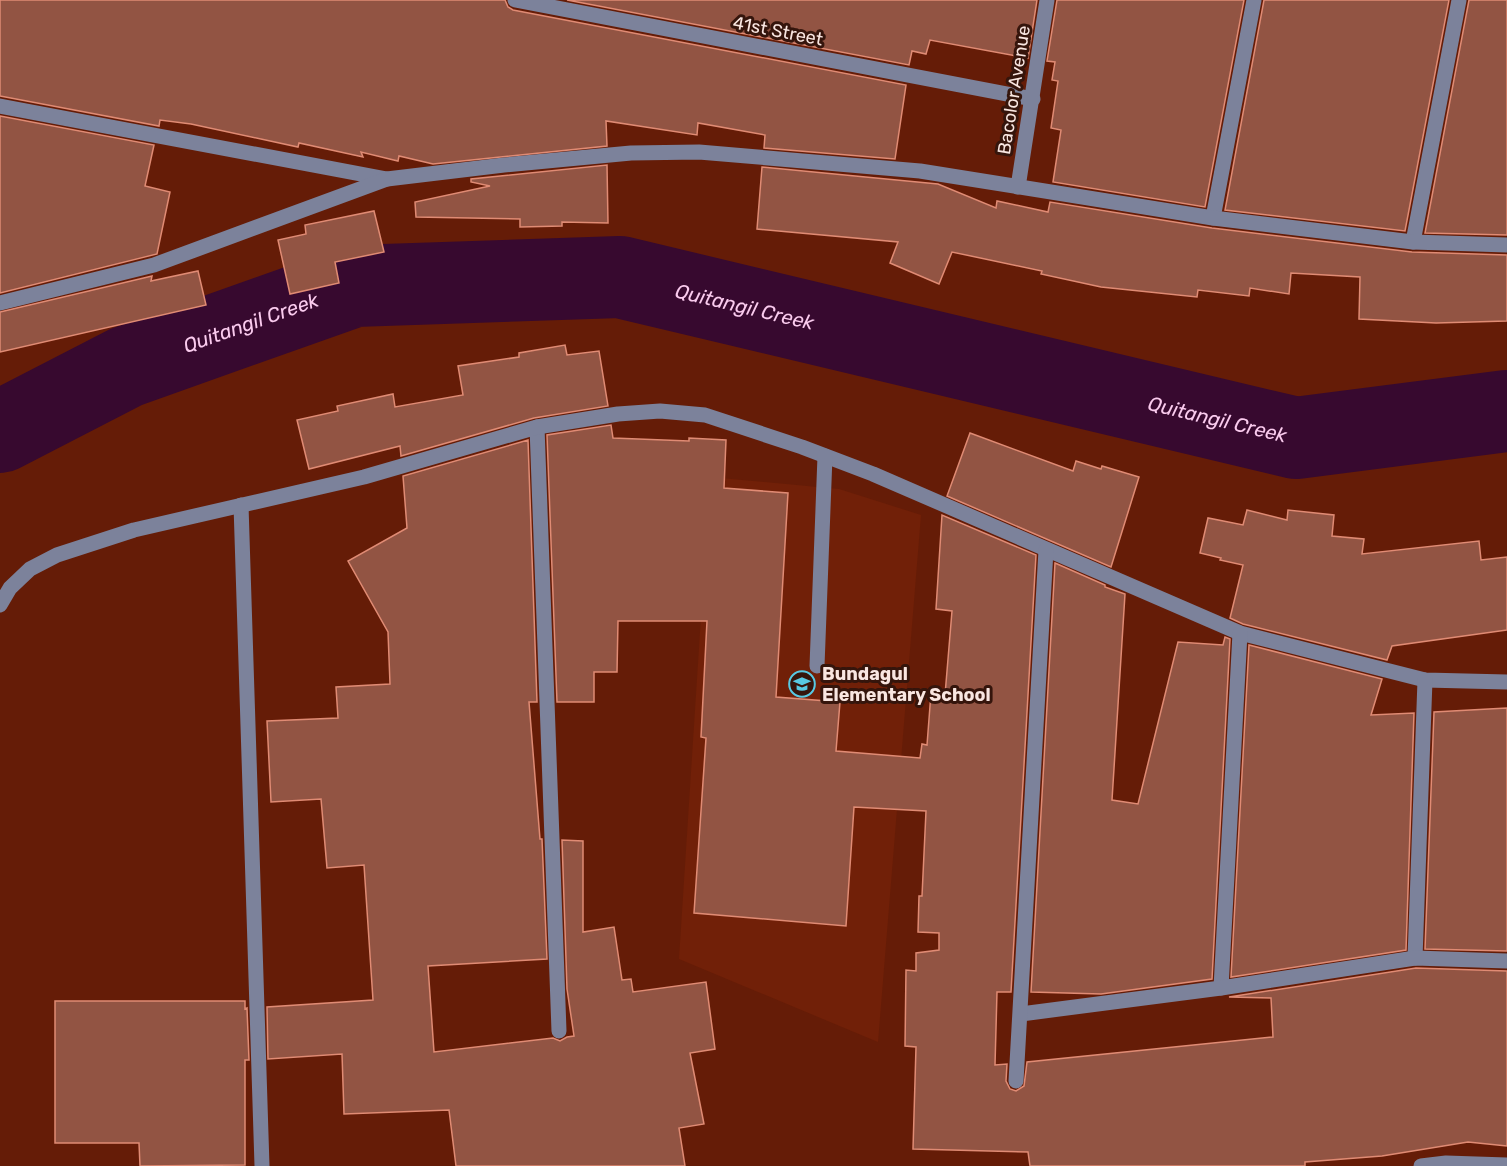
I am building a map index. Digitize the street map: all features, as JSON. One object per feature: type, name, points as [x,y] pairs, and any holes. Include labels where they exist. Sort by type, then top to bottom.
[{"type":"street","name":"41st Street","points":[[516,0],[1033,99]]},
{"type":"street","name":"Bacolor Avenue","points":[[1018,187],[1047,0]]},
{"type":"street","points":[[1213,218],[1254,0]]},
{"type":"street","points":[[1413,242],[1459,0]]},
{"type":"street","points":[[0,106],[387,179]]},
{"type":"street","points":[[0,303],[154,266],[387,179],[631,153],[699,152],[921,171],[1213,218],[1413,242],[1507,245]]},
{"type":"street","points":[[0,605],[10,588],[30,569],[57,555],[134,530],[364,477],[537,428],[660,411],[705,415],[825,456],[1240,633],[1425,680],[1507,682]]},
{"type":"street","points":[[537,428],[559,1031]]},
{"type":"street","points":[[817,666],[825,456]]},
{"type":"street","points":[[241,505],[262,1166]]},
{"type":"street","points":[[1016,1081],[1046,550]]},
{"type":"street","points":[[1221,988],[1240,633]]},
{"type":"street","points":[[1415,958],[1425,680]]},
{"type":"street","points":[[1021,1014],[1221,988],[1415,958],[1507,961]]},
{"type":"street","points":[[1421,1166],[1446,1163],[1507,1165]]},
{"type":"shaded area","name":"Bundagul Elementary School","points":[[710,477],[839,489],[921,515],[878,1042],[679,959]]},
{"type":"building","points":[[0,0],[505,0],[508,7],[513,10],[906,85],[895,159],[764,148],[765,135],[698,123],[697,135],[606,121],[607,146],[433,164],[399,156],[398,161],[361,152],[363,157],[299,143],[298,147],[191,124],[160,120],[159,126],[0,96]]},
{"type":"building","points":[[567,0],[1037,0],[1028,58],[930,40],[926,54],[912,51],[909,65]]},
{"type":"building","points":[[1057,0],[1244,0],[1205,207],[1053,182],[1061,130],[1051,128],[1058,81],[1052,80],[1055,62],[1047,61]]},
{"type":"building","points":[[1264,0],[1449,0],[1405,231],[1225,210]]},
{"type":"building","points":[[1469,0],[1507,0],[1507,235],[1425,233]]},
{"type":"building","points":[[0,116],[154,145],[145,186],[170,192],[157,254],[0,293]]},
{"type":"building","points":[[607,165],[608,223],[562,222],[562,226],[520,227],[520,219],[416,217],[415,202],[490,186],[471,182],[471,179]]},
{"type":"building","points":[[762,167],[938,184],[996,208],[997,201],[1048,212],[1050,202],[1212,228],[1412,252],[1507,255],[1507,321],[1436,323],[1359,319],[1360,277],[1291,273],[1289,294],[1250,288],[1249,296],[1198,290],[1197,297],[1101,287],[1041,274],[1042,271],[952,252],[939,284],[890,263],[898,242],[757,229]]},
{"type":"building","points":[[374,211],[384,252],[335,262],[339,283],[290,294],[278,240],[306,234],[305,225]]},
{"type":"building","points":[[198,271],[206,305],[0,352],[0,312],[152,276],[151,281]]},
{"type":"building","points":[[565,345],[567,355],[599,351],[608,406],[534,418],[401,456],[400,446],[309,469],[297,420],[338,411],[337,406],[393,394],[395,407],[463,395],[458,366],[519,357],[519,353]]},
{"type":"building","points":[[611,425],[613,438],[726,440],[724,488],[788,493],[776,697],[840,702],[836,751],[920,758],[922,744],[927,745],[931,693],[945,695],[952,611],[936,609],[942,515],[1036,555],[1011,992],[997,992],[995,1065],[1007,1064],[1006,1081],[1010,1089],[1016,1091],[1024,1086],[1027,1062],[1273,1037],[1271,998],[1229,997],[1416,968],[1507,971],[1507,1146],[1468,1142],[1382,1156],[1305,1162],[1305,1166],[1030,1166],[1028,1152],[913,1149],[916,1047],[905,1046],[906,970],[916,971],[916,953],[939,950],[939,933],[918,932],[926,811],[854,807],[846,926],[694,913],[706,738],[701,737],[707,621],[618,621],[617,672],[594,672],[594,702],[557,702],[547,435]]},
{"type":"building","points":[[970,433],[1073,471],[1076,461],[1139,477],[1111,567],[947,496]]},
{"type":"building","points":[[528,440],[537,702],[529,702],[540,839],[542,839],[547,959],[428,966],[434,1052],[553,1038],[560,1041],[574,1036],[567,989],[562,840],[583,841],[583,932],[614,927],[622,980],[631,979],[633,992],[706,982],[715,1049],[690,1053],[704,1124],[679,1128],[685,1166],[456,1166],[449,1110],[344,1114],[342,1054],[268,1059],[267,1007],[373,1000],[364,865],[327,868],[321,799],[271,802],[267,721],[338,718],[336,687],[390,684],[388,632],[348,561],[407,528],[403,476]]},
{"type":"building","points":[[1247,510],[1287,520],[1288,510],[1334,515],[1332,536],[1364,539],[1362,554],[1479,541],[1481,560],[1507,557],[1507,630],[1392,646],[1387,660],[1243,624],[1230,618],[1243,565],[1200,553],[1208,518],[1243,525]]},
{"type":"building","points":[[1055,563],[1125,594],[1112,800],[1138,804],[1178,642],[1223,645],[1225,637],[1230,639],[1212,979],[1101,994],[1031,992]]},
{"type":"building","points":[[1249,645],[1382,679],[1371,715],[1414,713],[1406,950],[1231,977]]},
{"type":"building","points":[[1507,708],[1507,951],[1425,949],[1434,712]]},
{"type":"building","points":[[55,1001],[245,1001],[249,1060],[245,1060],[245,1165],[140,1166],[139,1143],[55,1143]]},
{"type":"waterway","name":"Quitangil Creek","points":[[0,432],[126,367],[354,286],[620,277],[1296,438],[1507,411]]},
{"type":"place","name":"Bundagul Elementary School","points":[[802,684]]}]
